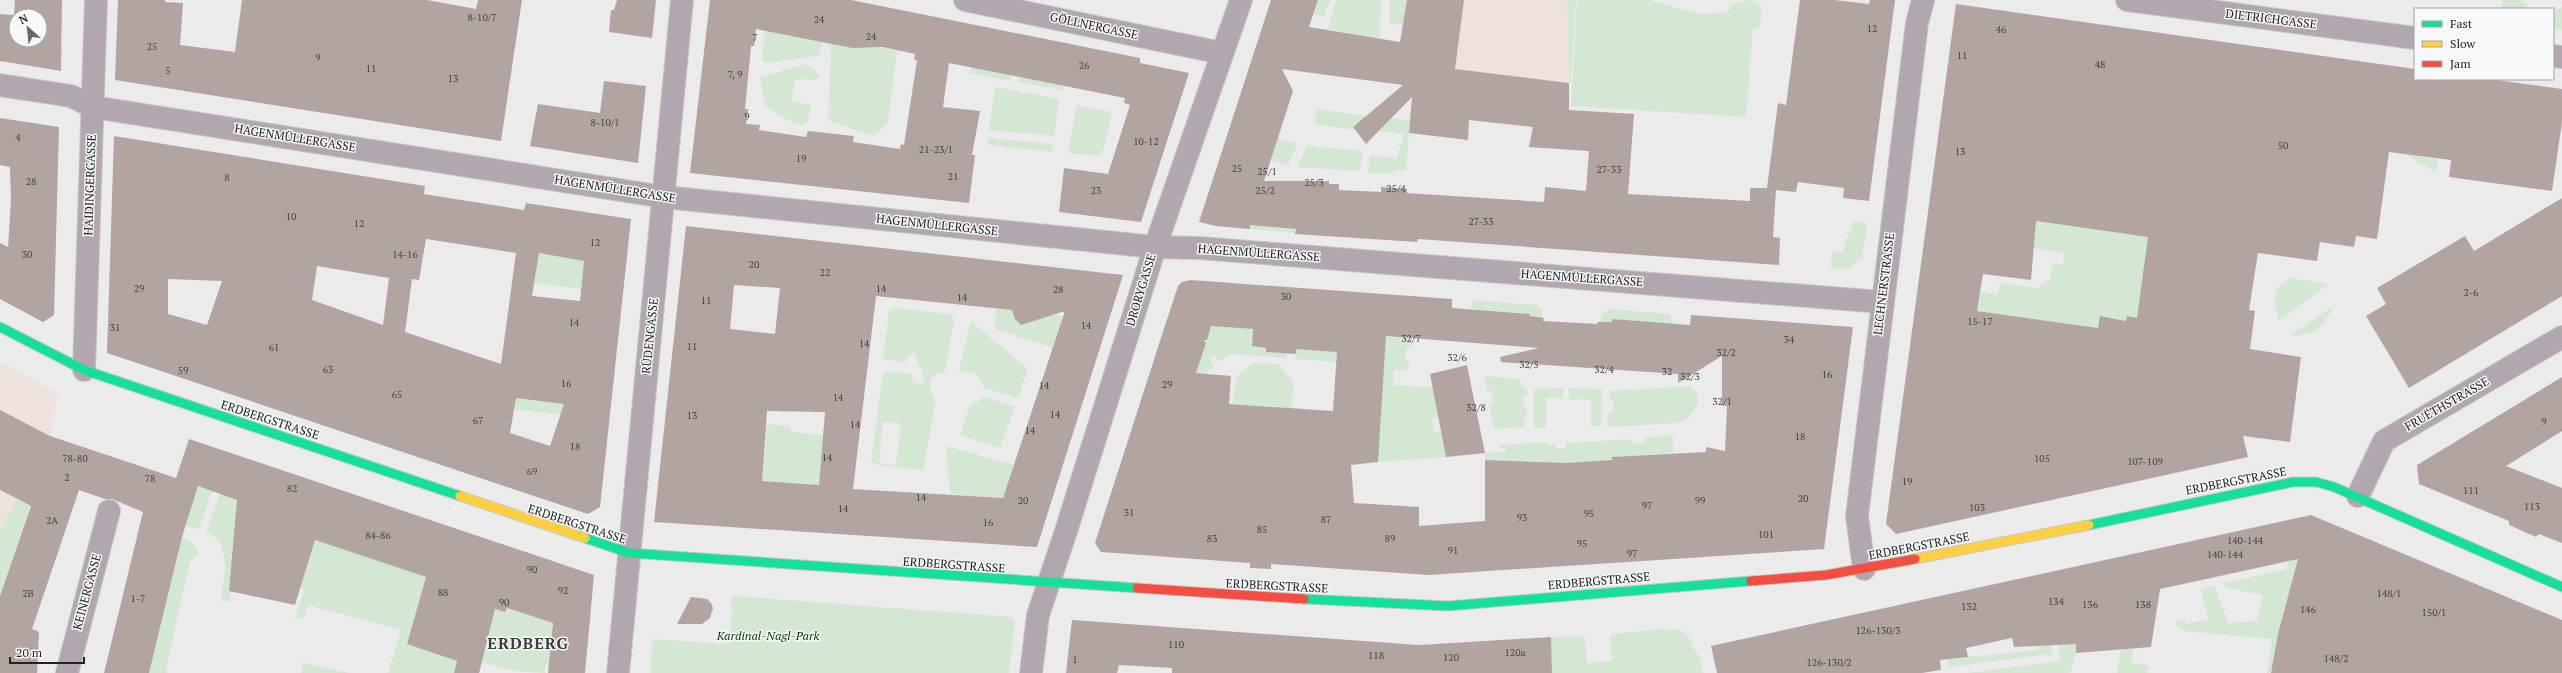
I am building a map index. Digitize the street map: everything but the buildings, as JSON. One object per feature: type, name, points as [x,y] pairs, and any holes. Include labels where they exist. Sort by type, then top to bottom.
[{"type":"street","name":"HAIDINGERGASSE","points":[[84,370],[96,0]]},
{"type":"street","name":"RÜDENGASSE","points":[[618,673],[682,0]]},
{"type":"street","name":"GÖLLNERGASSE","points":[[965,0],[1222,53]]},
{"type":"street","name":"DRORYGASSE","points":[[1031,673],[1038,615],[1068,528],[1155,247],[1241,0]]},
{"type":"street","name":"LECHNERSTRASSE","points":[[1864,569],[1857,516],[1917,24],[1923,0]]},
{"type":"street","name":"DIETRICHGASSE","points":[[2127,0],[2414,38]]},
{"type":"street","name":"HAGENMÜLLERGASSE","points":[[0,85],[71,96],[93,107],[664,197],[1155,247],[1199,248],[1882,302]]},
{"type":"street","name":"ERDBERGSTRASSE","points":[[0,328],[84,370],[161,398],[629,553],[1048,583],[1327,601],[1448,606],[1795,579],[1864,569],[2293,482],[2316,482],[2358,496],[2562,587]]},
{"type":"street","name":"FRUËTHSTRASSE","points":[[2358,496],[2384,441],[2562,337]]},
{"type":"street","name":"KEINERGASSE","points":[[67,673],[109,511]]},
{"type":"shaded area","points":[[1427,0],[1567,0],[1569,133],[1551,130],[1547,149],[1529,147],[1532,127],[1470,120],[1468,140],[1426,135]]},
{"type":"shaded area","points":[[0,362],[58,393],[50,436],[0,531]]},
{"type":"green space","points":[[1318,0],[1330,0],[1324,17],[1313,14]]},
{"type":"green space","points":[[1337,0],[1382,0],[1379,39],[1327,29]]},
{"type":"green space","points":[[1390,0],[1407,0],[1403,25],[1389,23]]},
{"type":"green space","points":[[1567,0],[1576,0],[1571,82],[1569,83]]},
{"type":"green space","points":[[1577,0],[1649,0],[1701,14],[1728,12],[1731,4],[1750,0],[1757,2],[1762,9],[1760,28],[1753,30],[1746,117],[1571,106]]},
{"type":"green space","points":[[2503,0],[2522,0],[2528,8],[2501,8]]},
{"type":"green space","points":[[2562,7],[2562,30],[2554,28],[2554,12]]},
{"type":"green space","points":[[765,31],[822,42],[821,53],[818,56],[766,63],[762,60]]},
{"type":"green space","points":[[831,44],[897,50],[888,123],[873,136],[828,120]]},
{"type":"green space","points":[[807,64],[820,76],[816,80],[795,79],[791,102],[811,105],[808,121],[801,125],[795,124],[765,106],[760,77]]},
{"type":"green space","points":[[971,67],[1011,75],[1010,81],[970,73]]},
{"type":"green space","points":[[1019,77],[1065,86],[1064,91],[1018,82]]},
{"type":"green space","points":[[995,87],[1059,99],[1054,136],[989,130]]},
{"type":"green space","points":[[1077,105],[1112,112],[1103,151],[1099,155],[1073,154],[1068,151]]},
{"type":"green space","points":[[1317,109],[1366,116],[1356,125],[1355,130],[1314,124]]},
{"type":"green space","points":[[1372,117],[1412,120],[1409,134],[1406,170],[1394,170],[1393,174],[1368,173],[1370,156],[1397,158],[1404,134],[1379,131],[1379,126]]},
{"type":"green space","points":[[988,138],[1053,144],[1052,152],[988,145]]},
{"type":"green space","points":[[1278,138],[1297,144],[1288,166],[1271,160]]},
{"type":"green space","points":[[1307,146],[1363,151],[1360,171],[1297,167]]},
{"type":"green space","points":[[2405,154],[2438,159],[2436,172]]},
{"type":"green space","points":[[2024,220],[2150,237],[2137,318],[2127,317],[2125,327],[2123,320],[2100,317],[2098,328],[1977,311],[1980,292],[1997,294],[2000,283],[2037,288],[2050,278],[2053,263],[2063,264],[2064,253],[2009,243]]},
{"type":"green space","points":[[1854,221],[1867,223],[1862,258],[1848,269],[1828,268],[1831,265],[1832,251],[1842,252]]},
{"type":"green space","points":[[1250,225],[1296,229],[1295,233],[1250,229]]},
{"type":"green space","points":[[540,249],[561,257],[585,260],[581,289],[534,283]]},
{"type":"green space","points":[[2292,278],[2329,284],[2279,321],[2275,295],[2280,285]]},
{"type":"green space","points":[[1473,300],[1536,305],[1542,310],[1542,318],[1529,317],[1529,314],[1471,309]]},
{"type":"green space","points":[[2333,306],[2322,325],[2317,329],[2305,335],[2290,335]]},
{"type":"green space","points":[[894,308],[951,314],[954,319],[945,372],[935,375],[930,382],[931,390],[936,400],[923,470],[871,464],[883,372],[910,373],[914,383],[921,384],[925,379],[914,353],[906,356],[906,363],[883,359],[889,311]],"holes":[[[883,422],[901,424],[896,465],[879,463]]]},
{"type":"green space","points":[[996,309],[1012,310],[1015,319],[1019,322],[1035,313],[1063,316],[1053,348],[995,329]]},
{"type":"green space","points":[[1608,309],[1670,314],[1673,324],[1612,319],[1612,323],[1600,322],[1601,315]]},
{"type":"green space","points":[[971,321],[1028,369],[1018,398],[984,388],[977,374],[959,370]]},
{"type":"green space","points":[[1211,326],[1253,329],[1252,346],[1266,348],[1266,352],[1286,353],[1286,358],[1231,354],[1219,362],[1214,355],[1210,359],[1214,367],[1207,372],[1204,396],[1191,391]]},
{"type":"green space","points":[[1386,336],[1411,338],[1411,347],[1406,347],[1405,361],[1410,361],[1407,370],[1394,370],[1393,385],[1433,387],[1439,417],[1432,419],[1434,432],[1441,431],[1446,457],[1378,462]]},
{"type":"green space","points":[[1296,349],[1337,351],[1337,362],[1296,359]]},
{"type":"green space","points":[[1252,363],[1279,364],[1294,384],[1291,408],[1233,404],[1235,379]]},
{"type":"green space","points":[[1484,376],[1519,379],[1522,385],[1526,387],[1528,395],[1523,395],[1524,408],[1526,408],[1528,417],[1524,418],[1524,427],[1494,429],[1489,403],[1493,402],[1491,390],[1487,391]]},
{"type":"green space","points":[[1691,386],[1697,393],[1699,403],[1687,419],[1678,423],[1609,427],[1608,414],[1613,411],[1614,402],[1610,400],[1609,391]]},
{"type":"green space","points":[[1563,388],[1563,398],[1546,398],[1546,428],[1534,428],[1534,389]]},
{"type":"green space","points":[[1569,388],[1602,389],[1601,426],[1591,426],[1591,400],[1569,399]]},
{"type":"green space","points":[[570,396],[564,415],[514,409],[516,398],[550,402]]},
{"type":"green space","points":[[984,397],[1015,407],[1000,448],[960,435],[969,407]]},
{"type":"green space","points":[[767,424],[789,426],[792,432],[823,435],[819,485],[761,481]]},
{"type":"green space","points":[[1673,435],[1673,453],[1612,457],[1612,460],[1549,464],[1549,462],[1485,460],[1485,453],[1506,452],[1506,448],[1500,448],[1500,445],[1547,442],[1547,445],[1555,444],[1555,449],[1566,448],[1566,443],[1631,439],[1632,444],[1644,443],[1645,438]]},
{"type":"green space","points":[[946,446],[1014,465],[1003,498],[950,494]]},
{"type":"green space","points":[[198,486],[212,491],[200,526],[196,529],[185,525]]},
{"type":"green space","points":[[220,494],[242,502],[230,602],[221,600],[225,562],[220,544],[215,537],[206,532]]},
{"type":"green space","points":[[17,499],[30,506],[0,596],[0,531]]},
{"type":"green space","points":[[182,537],[193,543],[199,555],[191,560],[188,569],[166,669],[167,673],[149,673]]},
{"type":"green space","points":[[315,540],[426,577],[407,644],[457,661],[454,673],[388,673],[401,630],[308,605],[303,619],[295,617],[304,590],[300,587]]},
{"type":"green space","points":[[2298,559],[2271,673],[2267,673],[2272,639],[2184,631],[2177,626],[2176,621],[2185,620],[2186,624],[2208,619],[2201,588],[2214,585],[2228,623],[2257,621],[2263,595],[2227,588],[2224,583],[2287,569],[2288,561]]},
{"type":"green space","name":"Kardinal-Nagl-Park","points":[[734,596],[1012,617],[1015,621],[1009,673],[650,673],[653,639],[729,644],[732,607],[730,599]]},
{"type":"green space","points":[[534,603],[554,608],[549,665],[545,665],[545,673],[515,671],[481,662],[495,609],[505,612],[507,608],[529,615]]},
{"type":"green space","points":[[2127,611],[2140,612],[2131,662],[2149,666],[2147,673],[2117,673]]},
{"type":"green space","points":[[1661,629],[1680,630],[1688,635],[1694,650],[1700,657],[1703,673],[1552,673],[1551,637],[1582,636],[1585,639],[1587,663],[1612,661],[1610,638],[1612,634]]},
{"type":"green space","points":[[2049,634],[2052,654],[1949,667],[1948,659],[2038,650],[2036,636]]},
{"type":"green space","points":[[2076,635],[2076,653],[2070,673],[1967,673],[2060,661],[2058,638]]},
{"type":"green space","points":[[303,663],[349,673],[301,673]]},
{"type":"traffic: fast","points":[[0,327],[84,370],[460,496]]},
{"type":"traffic: fast","points":[[2089,525],[2293,482],[2316,482],[2334,487],[2562,587]]},
{"type":"traffic: fast","points":[[585,538],[629,553],[1137,588]]},
{"type":"traffic: fast","points":[[1304,599],[1448,606],[1751,581]]},
{"type":"traffic: slow","points":[[460,496],[585,538]]},
{"type":"traffic: slow","points":[[1915,559],[2089,525]]},
{"type":"traffic: jam","points":[[1751,581],[1826,575],[1915,559]]},
{"type":"traffic: jam","points":[[1137,588],[1304,599]]},
{"type":"district","name":"ERDBERG","points":[[528,643]]}]
